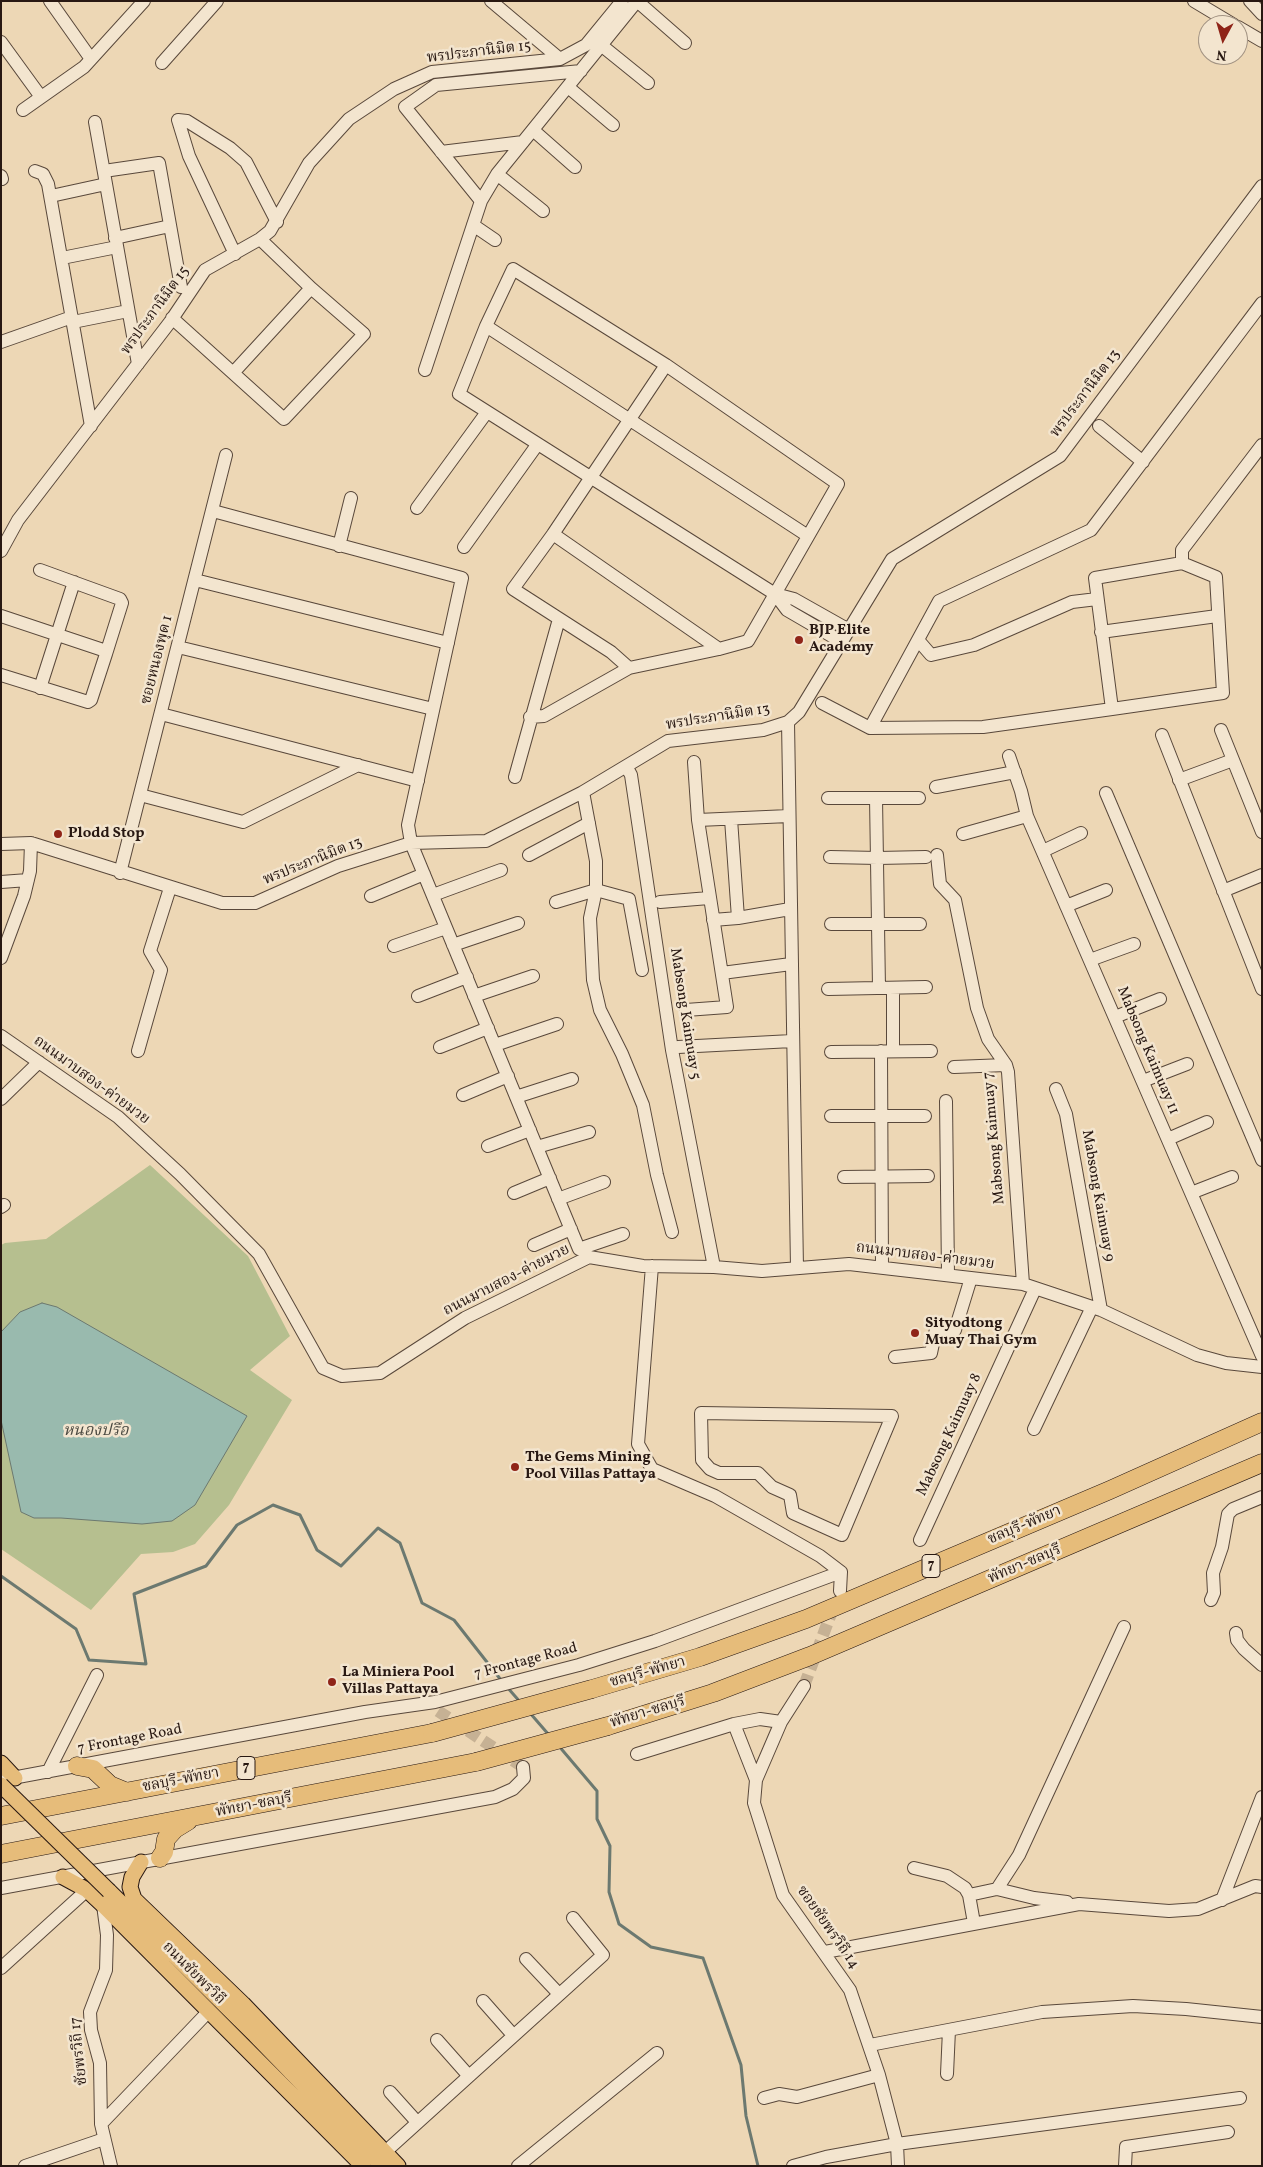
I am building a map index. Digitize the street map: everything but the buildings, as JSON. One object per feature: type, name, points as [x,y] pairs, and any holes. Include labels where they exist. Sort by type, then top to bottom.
[{"type":"highway","name":"ชลบุรี-พัทยา","points":[[1,1816],[432,1733],[700,1658],[806,1619],[1110,1490],[1262,1422]]},
{"type":"highway","name":"พัทยา-ชลบุรี","points":[[1,1854],[476,1762],[608,1726],[713,1693],[810,1656],[1262,1463]]},
{"type":"highway","points":[[77,1766],[93,1769],[110,1785],[127,1792]]},
{"type":"highway","points":[[160,1858],[164,1852],[166,1839],[175,1829],[193,1818]]},
{"type":"main road","points":[[1,1763],[8,1779]]},
{"type":"main road","name":"ถนนชัยพรวิถี","points":[[1,1785],[208,2012],[363,2166]]},
{"type":"main road","points":[[134,1899],[130,1887],[132,1877],[141,1862]]},
{"type":"main road","name":"ถนนชัยพรวิถี","points":[[62,1877],[106,1898],[255,2035],[383,2159],[398,2166]]},
{"type":"main road","name":"ถนนชัยพรวิถี","points":[[106,1898],[104,1891],[110,1885],[120,1886],[134,1899],[243,2004],[383,2159]]},
{"type":"street","points":[[50,1],[91,59]]},
{"type":"street","points":[[23,110],[91,59],[144,1]]},
{"type":"street","points":[[162,63],[217,1]]},
{"type":"street","points":[[491,1],[560,60]]},
{"type":"street","name":"พรประภานิมิต 15","points":[[1,551],[18,520],[170,322],[205,270],[260,239],[270,231],[277,222],[309,164],[349,119],[394,89],[432,72],[560,60],[586,45],[622,1]]},
{"type":"street","points":[[425,370],[481,201],[497,174],[637,1],[685,43]]},
{"type":"street","points":[[1194,1],[1217,15]]},
{"type":"street","points":[[1250,1],[1262,14]]},
{"type":"street","points":[[1248,33],[1262,41]]},
{"type":"street","points":[[1,42],[42,97]]},
{"type":"street","points":[[601,45],[648,83]]},
{"type":"street","points":[[481,201],[404,108],[436,86],[581,70]]},
{"type":"street","points":[[568,87],[614,125]]},
{"type":"street","points":[[235,254],[189,156],[178,120],[187,122],[230,148],[246,162],[277,222]]},
{"type":"street","points":[[95,122],[138,364]]},
{"type":"street","points":[[533,130],[575,167]]},
{"type":"street","points":[[441,152],[523,142]]},
{"type":"street","points":[[51,196],[105,178],[160,163],[181,287]]},
{"type":"street","points":[[35,171],[45,176],[51,196],[91,426]]},
{"type":"street","points":[[497,174],[543,211]]},
{"type":"street","name":"พรประภานิมิต 13","points":[[1,844],[31,843],[120,873],[222,903],[255,903],[338,866],[412,843],[486,841],[583,792],[668,741],[763,730],[788,722],[799,712],[892,559],[1060,456],[1262,186]]},
{"type":"street","points":[[473,225],[495,240]]},
{"type":"street","points":[[62,258],[170,226]]},
{"type":"street","points":[[172,318],[284,419],[364,334],[310,288],[260,239]]},
{"type":"street","points":[[530,717],[544,716],[629,668],[748,641],[775,594],[808,536],[838,484],[666,365],[513,269],[486,326],[459,394],[590,479],[775,594],[794,599],[849,630]]},
{"type":"street","points":[[233,373],[310,288]]},
{"type":"street","points":[[870,728],[939,601],[1091,530],[1262,303]]},
{"type":"street","points":[[1,342],[72,320],[128,311]]},
{"type":"street","points":[[486,326],[808,536]]},
{"type":"street","points":[[629,668],[611,652],[513,589],[553,534],[666,365]]},
{"type":"street","points":[[416,508],[487,412]]},
{"type":"street","points":[[1099,426],[1144,462]]},
{"type":"street","points":[[464,547],[537,444]]},
{"type":"street","points":[[1182,563],[1182,550],[1262,445]]},
{"type":"street","name":"ซอยหนองพุด 1","points":[[120,873],[226,455]]},
{"type":"street","points":[[339,546],[350,498]]},
{"type":"street","points":[[213,512],[462,578],[408,825],[412,843],[579,1249],[623,1234]]},
{"type":"street","points":[[553,534],[719,649]]},
{"type":"street","points":[[822,703],[870,728],[983,726],[1112,710],[1223,693],[1216,577],[1182,563],[1095,578],[1112,710]]},
{"type":"street","points":[[1,676],[84,702],[90,702],[122,601],[119,598],[40,570]]},
{"type":"street","points":[[195,580],[448,643]]},
{"type":"street","points":[[40,688],[74,582]]},
{"type":"street","points":[[775,594],[787,610],[842,642]]},
{"type":"street","points":[[918,640],[931,655],[974,645],[1072,602],[1097,600]]},
{"type":"street","points":[[1,616],[103,650],[106,654]]},
{"type":"street","points":[[1101,632],[1217,616]]},
{"type":"street","points":[[514,777],[559,619]]},
{"type":"street","points":[[178,647],[433,709]]},
{"type":"street","points":[[161,714],[418,781]]},
{"type":"street","points":[[788,722],[797,1268]]},
{"type":"street","points":[[1221,730],[1262,832]]},
{"type":"street","points":[[1162,735],[1262,989]]},
{"type":"street","name":"Mabsong Kaimuay 11","points":[[1010,756],[1027,816],[1262,1356]]},
{"type":"street","points":[[1179,780],[1233,760]]},
{"type":"street","points":[[686,1010],[727,1007],[698,820],[694,762]]},
{"type":"street","points":[[140,795],[243,822],[358,765]]},
{"type":"street","name":"Mabsong Kaimuay 5","points":[[626,766],[632,775],[672,1050],[714,1267]]},
{"type":"street","points":[[936,787],[1015,772]]},
{"type":"street","points":[[583,792],[596,861],[596,890],[590,918],[593,980],[600,1010],[622,1054],[643,1105],[657,1174],[672,1232]]},
{"type":"street","points":[[1106,793],[1262,1160]]},
{"type":"street","points":[[828,798],[918,798]]},
{"type":"street","points":[[876,798],[879,988]]},
{"type":"street","points":[[698,820],[789,816]]},
{"type":"street","points":[[963,834],[1027,816]]},
{"type":"street","points":[[730,819],[738,918]]},
{"type":"street","points":[[528,855],[589,823]]},
{"type":"street","points":[[1042,851],[1081,833]]},
{"type":"street","points":[[1,958],[28,880],[31,843]]},
{"type":"street","name":"Mabsong Kaimuay 7","points":[[878,858],[932,856],[940,884],[955,900],[977,1008],[988,1039],[1006,1064],[1029,1287]]},
{"type":"street","points":[[830,857],[878,858]]},
{"type":"street","points":[[433,895],[501,870]]},
{"type":"street","points":[[371,896],[424,874]]},
{"type":"street","points":[[1223,891],[1262,875]]},
{"type":"street","points":[[1,882],[28,880]]},
{"type":"street","points":[[138,1051],[161,970],[150,951],[170,888]]},
{"type":"street","points":[[556,902],[596,890],[629,899],[642,970]]},
{"type":"street","points":[[1066,906],[1106,890]]},
{"type":"street","points":[[660,902],[709,898]]},
{"type":"street","points":[[713,920],[738,918],[790,909]]},
{"type":"street","points":[[454,945],[518,922]]},
{"type":"street","points":[[831,924],[920,924]]},
{"type":"street","points":[[394,946],[446,928]]},
{"type":"street","points":[[1090,960],[1134,944]]},
{"type":"street","points":[[722,973],[791,964]]},
{"type":"street","points":[[474,996],[533,976]]},
{"type":"street","points":[[418,996],[467,977]]},
{"type":"street","points":[[828,989],[926,987]]},
{"type":"street","points":[[882,1267],[881,1116],[893,988]]},
{"type":"street","points":[[1115,1017],[1160,999]]},
{"type":"street","points":[[495,1045],[557,1024]]},
{"type":"street","points":[[440,1047],[488,1028]]},
{"type":"street","name":"ถนนมาบสอง-ค่ายมวย","points":[[1,1036],[126,1124],[180,1174],[260,1254],[323,1368],[342,1376],[380,1374],[465,1318],[589,1257],[652,1266],[714,1267],[762,1271],[849,1264],[948,1275],[1029,1287],[1096,1308],[1197,1355],[1226,1363],[1262,1367]]},
{"type":"street","points":[[678,1047],[792,1041]]},
{"type":"street","points":[[831,1052],[932,1051]]},
{"type":"street","points":[[1,1099],[39,1062]]},
{"type":"street","points":[[954,1067],[1006,1064]]},
{"type":"street","points":[[1142,1081],[1186,1064]]},
{"type":"street","points":[[463,1096],[508,1076]]},
{"type":"street","points":[[516,1097],[572,1079]]},
{"type":"street","name":"Mabsong Kaimuay 9","points":[[1056,1089],[1066,1114],[1096,1308]]},
{"type":"street","points":[[946,1101],[948,1275]]},
{"type":"street","points":[[831,1116],[925,1116]]},
{"type":"street","points":[[1168,1139],[1207,1122]]},
{"type":"street","points":[[488,1146],[530,1130]]},
{"type":"street","points":[[537,1147],[589,1132]]},
{"type":"street","points":[[844,1176],[928,1176]]},
{"type":"street","points":[[1191,1193],[1232,1177]]},
{"type":"street","points":[[514,1193],[550,1178]]},
{"type":"street","points":[[558,1199],[604,1182]]},
{"type":"street","points":[[534,1245],[571,1229]]},
{"type":"street","points":[[652,1266],[638,1444],[652,1469],[715,1496],[820,1556],[841,1572],[840,1591]]},
{"type":"street","points":[[895,1357],[931,1353],[936,1330],[955,1330],[971,1278]]},
{"type":"street","name":"Mabsong Kaimuay 8","points":[[920,1540],[1029,1287]]},
{"type":"street","points":[[1034,1429],[1096,1308]]},
{"type":"street","points":[[701,1413],[892,1416],[842,1535],[793,1513],[790,1495],[772,1487],[758,1474],[719,1473],[710,1469],[702,1460],[701,1413]]},
{"type":"street","points":[[715,1496],[719,1473]]},
{"type":"street","points":[[1212,1600],[1214,1593],[1213,1573],[1222,1547],[1228,1514],[1233,1509],[1262,1497]]},
{"type":"street","name":"7 Frontage Road","points":[[8,1779],[365,1712],[436,1707],[454,1697],[579,1665],[654,1641],[841,1572]]},
{"type":"street","points":[[998,1889],[1018,1855],[1124,1627]]},
{"type":"street","points":[[1236,1633],[1237,1640],[1244,1649],[1262,1665]]},
{"type":"street","points":[[48,1772],[97,1675]]},
{"type":"street","name":"ซอยชัยพรวิถี 14","points":[[804,1686],[781,1722],[756,1780],[754,1803],[783,1895],[850,1990],[879,2075],[897,2144],[898,2166]]},
{"type":"street","points":[[637,1754],[734,1724],[760,1719],[781,1722]]},
{"type":"street","points":[[734,1724],[756,1780]]},
{"type":"street","points":[[1,1888],[495,1797],[513,1789],[524,1778],[523,1766]]},
{"type":"street","points":[[1222,1900],[1262,1797]]},
{"type":"street","points":[[914,1868],[947,1876],[956,1881],[969,1894],[974,1923]]},
{"type":"street","points":[[969,1894],[998,1889],[1034,1898],[1079,1904],[1169,1911],[1198,1909],[1255,1886],[1262,1887]]},
{"type":"street","points":[[1,1968],[87,1890]]},
{"type":"street","name":"ชัยพรวิถี 17","points":[[106,1898],[106,1970],[90,2012],[91,2030],[100,2063],[101,2124],[112,2166]]},
{"type":"street","points":[[825,1952],[1079,1904]]},
{"type":"street","points":[[383,2159],[417,2122],[603,1955],[573,1918]]},
{"type":"street","points":[[526,1959],[559,1994]]},
{"type":"street","points":[[483,2001],[513,2035]]},
{"type":"street","points":[[870,2045],[1042,2012],[1133,2006],[1186,2009],[1262,2017]]},
{"type":"street","points":[[101,2124],[208,2012]]},
{"type":"street","points":[[947,2074],[949,2030]]},
{"type":"street","points":[[438,2040],[468,2076]]},
{"type":"street","points":[[518,2166],[657,2053]]},
{"type":"street","points":[[764,2098],[779,2094],[797,2097],[879,2075]]},
{"type":"street","points":[[390,2092],[417,2122]]},
{"type":"street","points":[[793,2166],[826,2157],[897,2144],[1240,2098]]},
{"type":"street","points":[[1125,2166],[1126,2148],[1228,2132]]},
{"type":"street","points":[[25,2166],[104,2139]]},
{"type":"green space","points":[[150,1165],[248,1256],[290,1336],[250,1370],[292,1400],[229,1505],[195,1544],[173,1552],[141,1554],[91,1610],[1,1549],[1,1245],[46,1239]]},
{"type":"water","name":"หนองปรือ","points":[[42,1303],[57,1307],[247,1416],[195,1505],[172,1521],[142,1524],[34,1518],[21,1512],[1,1420],[1,1332],[20,1312]]},
{"type":"waterway","points":[[1,1576],[76,1629],[89,1660],[146,1664],[134,1594],[206,1566],[237,1525],[273,1505],[300,1515],[317,1550],[341,1566],[378,1528],[400,1543],[422,1603],[454,1620],[501,1680]]},
{"type":"waterway","points":[[507,1687],[521,1703]]},
{"type":"waterway","points":[[530,1713],[549,1735]]},
{"type":"waterway","points":[[558,1745],[597,1791],[597,1819],[610,1846],[609,1892],[619,1924],[651,1947],[703,1958],[741,2065],[746,2116],[758,2166]]},
{"type":"tunnel","points":[[804,1686],[835,1603]]},
{"type":"tunnel","points":[[438,1711],[523,1767]]},
{"type":"place","name":"BJP Elite Academy","points":[[799,640]]},
{"type":"place","name":"Plodd Stop","points":[[58,834]]},
{"type":"place","name":"Sityodtong Muay Thai Gym","points":[[915,1333]]},
{"type":"place","name":"The Gems Mining Pool Villas Pattaya","points":[[515,1467]]},
{"type":"place","name":"La Miniera Pool Villas Pattaya","points":[[332,1682]]}]
